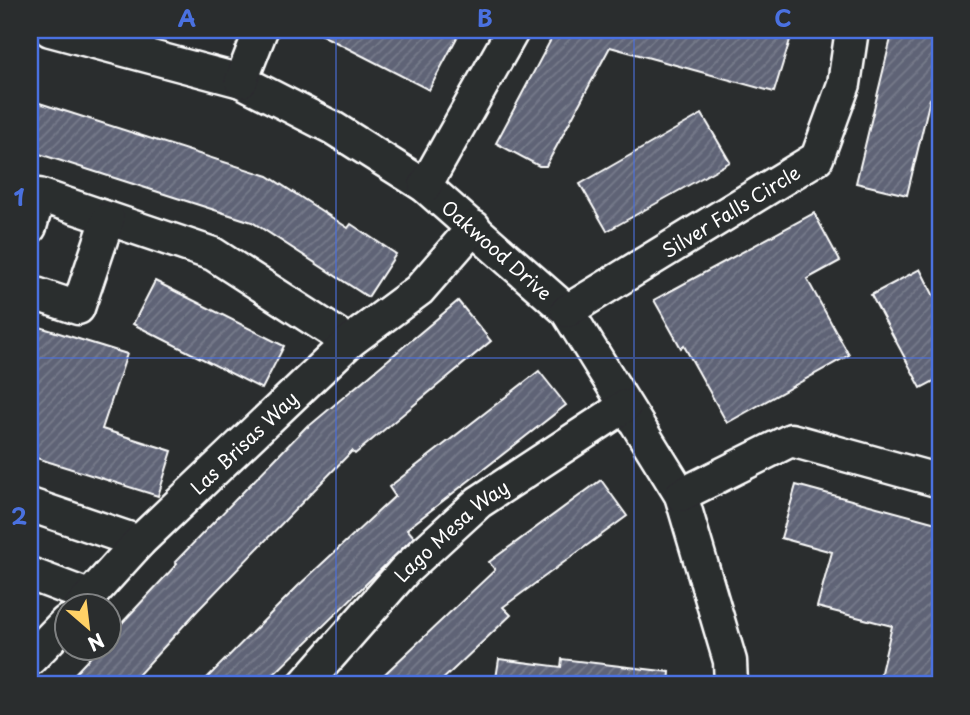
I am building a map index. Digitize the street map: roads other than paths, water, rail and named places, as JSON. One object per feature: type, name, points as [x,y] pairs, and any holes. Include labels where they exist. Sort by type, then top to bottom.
[{"type":"street","name":"Oakwood Drive","points":[[50,30],[241,81],[333,128],[425,186],[567,310],[681,495],[730,661],[732,685]]},
{"type":"street","points":[[241,81],[261,30]]},
{"type":"street","points":[[425,186],[513,30]]},
{"type":"street","name":"Silver Falls Circle","points":[[567,310],[817,159],[844,84],[852,30]]},
{"type":"street","points":[[30,227],[39,195],[213,254],[349,342]]},
{"type":"street","points":[[30,292],[78,308],[108,219]]},
{"type":"street","name":"Las Brisas Way","points":[[95,592],[139,542],[349,342],[419,290],[474,227]]},
{"type":"street","name":"Lago Mesa Way","points":[[304,685],[405,569],[479,502],[625,406]]},
{"type":"street","points":[[681,495],[791,440],[940,481]]},
{"type":"street","points":[[30,505],[139,542]]},
{"type":"street","name":"Las Brisas Way","points":[[30,574],[66,592]]},
{"type":"street","points":[[30,659],[52,636]]}]
